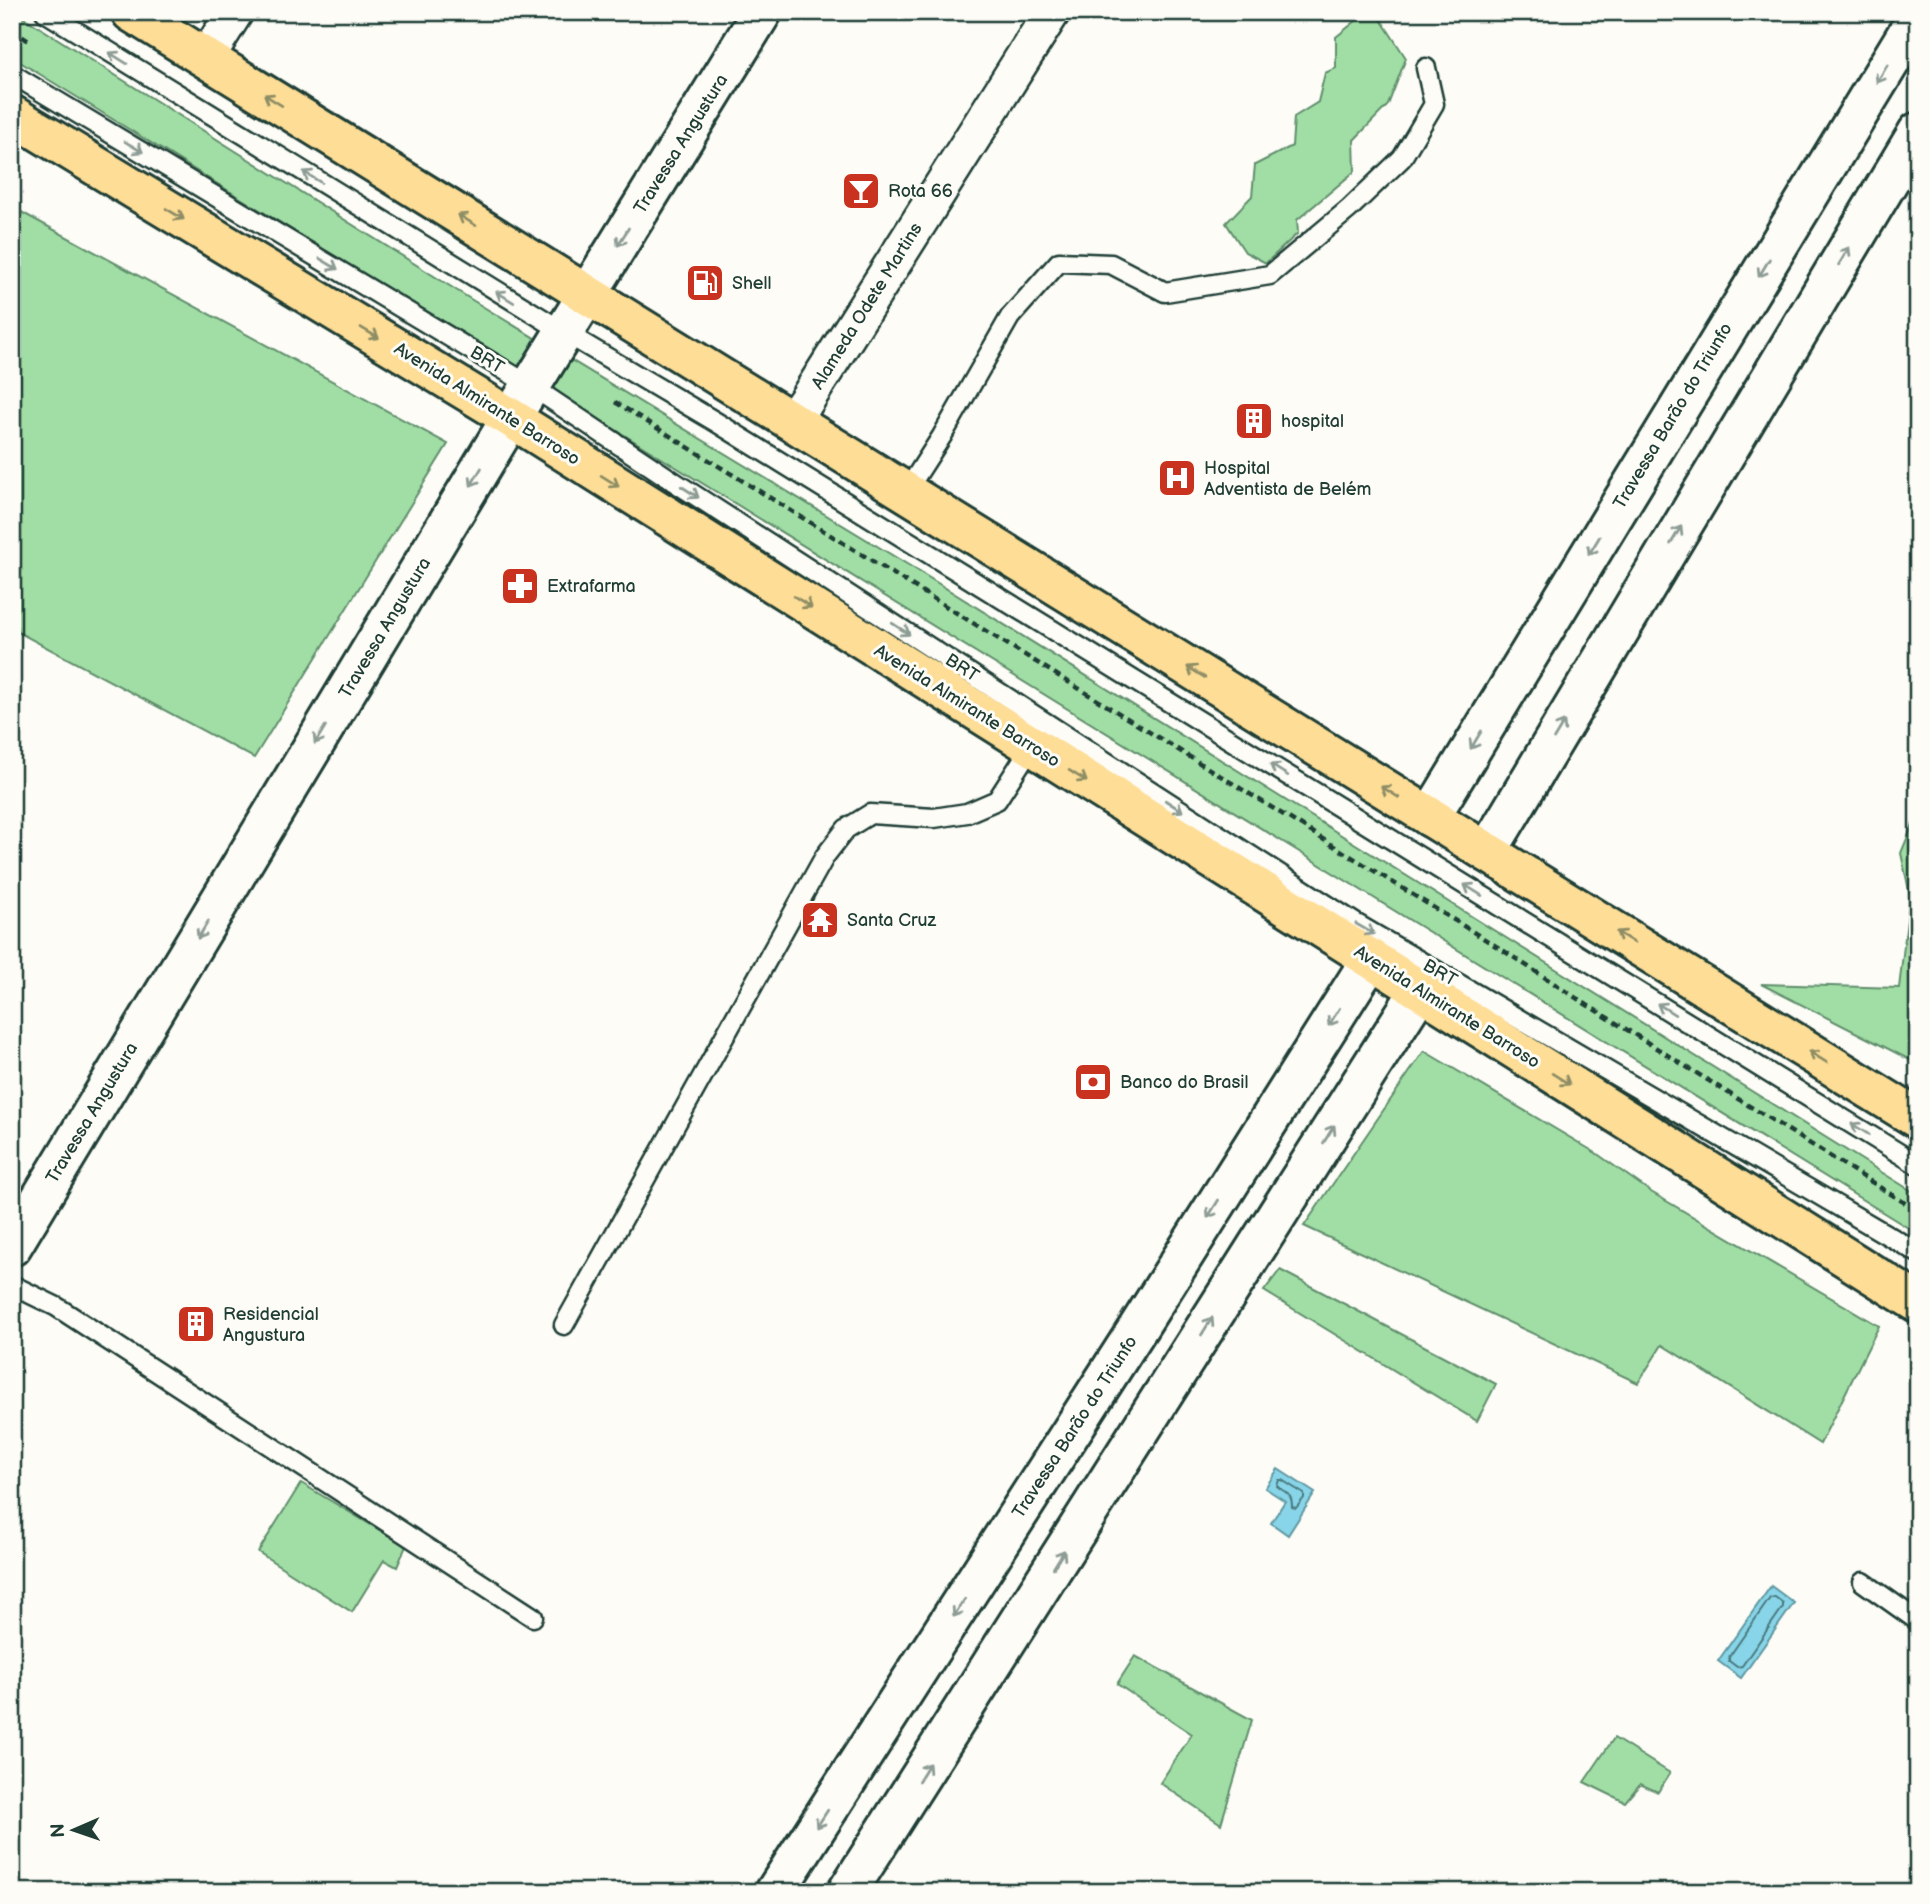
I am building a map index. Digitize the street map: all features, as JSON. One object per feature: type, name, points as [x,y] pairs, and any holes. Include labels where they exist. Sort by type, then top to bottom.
[{"type":"highway","points":[[131,12],[1918,1119]]},
{"type":"highway","name":"Avenida Almirante Barroso","points":[[12,116],[511,418],[1918,1303]]},
{"type":"street","points":[[206,58],[235,12]]},
{"type":"street","name":"Travessa Angustura","points":[[12,1246],[511,418],[762,12]]},
{"type":"street","name":"Alameda Odete Martins","points":[[792,421],[1052,12]]},
{"type":"street","name":"Travessa Barão do Triunfo","points":[[1430,817],[1859,111],[1914,30]]},
{"type":"street","points":[[1487,852],[1915,137],[1859,111]]},
{"type":"street","name":"Travessa Barão do Triunfo","points":[[775,1892],[981,1574],[1371,959]]},
{"type":"street","points":[[848,1892],[1420,990]]},
{"type":"street","points":[[1136,1331],[1184,1363]]},
{"type":"street","points":[[981,1574],[1030,1605]]},
{"type":"street","points":[[842,1787],[891,1824]]},
{"type":"lane","points":[[45,12],[564,332],[716,422],[1918,1165]]},
{"type":"lane","points":[[906,492],[942,436],[1010,317],[1059,262],[1111,264],[1165,292],[1270,275],[1349,209],[1402,158],[1434,104],[1426,68]]},
{"type":"lane","name":"BRT","points":[[12,74],[531,386],[1355,923],[1918,1253]]},
{"type":"lane","points":[[564,1325],[825,856],[846,829],[870,814],[934,818],[977,809],[997,800],[1031,747]]},
{"type":"lane","points":[[12,1285],[57,1307],[533,1616]]},
{"type":"lane","points":[[1863,1582],[1918,1620]]},
{"type":"path","points":[[12,30],[36,45]]},
{"type":"path","points":[[604,396],[1504,951],[1918,1211]]},
{"type":"green space","points":[[12,12],[472,300],[915,569],[1918,1195],[1918,1234],[12,57]]},
{"type":"green space","points":[[1367,12],[1376,12],[1406,58],[1388,105],[1354,140],[1355,171],[1297,220],[1298,233],[1266,263],[1245,252],[1226,223],[1252,196],[1255,165],[1292,146],[1294,117],[1318,102],[1325,73],[1336,68],[1336,37]]},
{"type":"green space","points":[[12,207],[448,444],[254,758],[12,629]]},
{"type":"green space","points":[[1918,812],[1918,1064],[1761,984],[1899,988],[1910,895],[1901,853]]},
{"type":"green space","points":[[1424,1051],[1596,1153],[1651,1192],[1879,1326],[1820,1444],[1662,1345],[1638,1383],[1304,1226]]},
{"type":"green space","points":[[1280,1270],[1496,1384],[1477,1421],[1264,1291]]},
{"type":"green space","points":[[301,1483],[406,1546],[397,1567],[384,1560],[352,1612],[258,1552]]},
{"type":"green space","points":[[1135,1656],[1252,1720],[1221,1824],[1160,1783],[1192,1734],[1117,1684]]},
{"type":"green space","points":[[1614,1738],[1670,1773],[1658,1792],[1640,1784],[1625,1802],[1584,1782]]},
{"type":"water","points":[[1278,1469],[1315,1493],[1288,1535],[1271,1523],[1285,1501],[1265,1488]]},
{"type":"water","points":[[1771,1586],[1794,1603],[1741,1678],[1718,1661]]},
{"type":"place","name":"Rota 66","points":[[861,191]]},
{"type":"place","name":"Shell","points":[[705,283]]},
{"type":"place","name":"hospital","points":[[1254,421]]},
{"type":"place","name":"Hospital Adventista de Belém","points":[[1177,478]]},
{"type":"place","name":"Extrafarma","points":[[520,586]]},
{"type":"place","name":"Santa Cruz","points":[[820,920]]},
{"type":"place","name":"Banco do Brasil","points":[[1093,1082]]},
{"type":"place","name":"Residencial Angustura","points":[[196,1324]]}]
